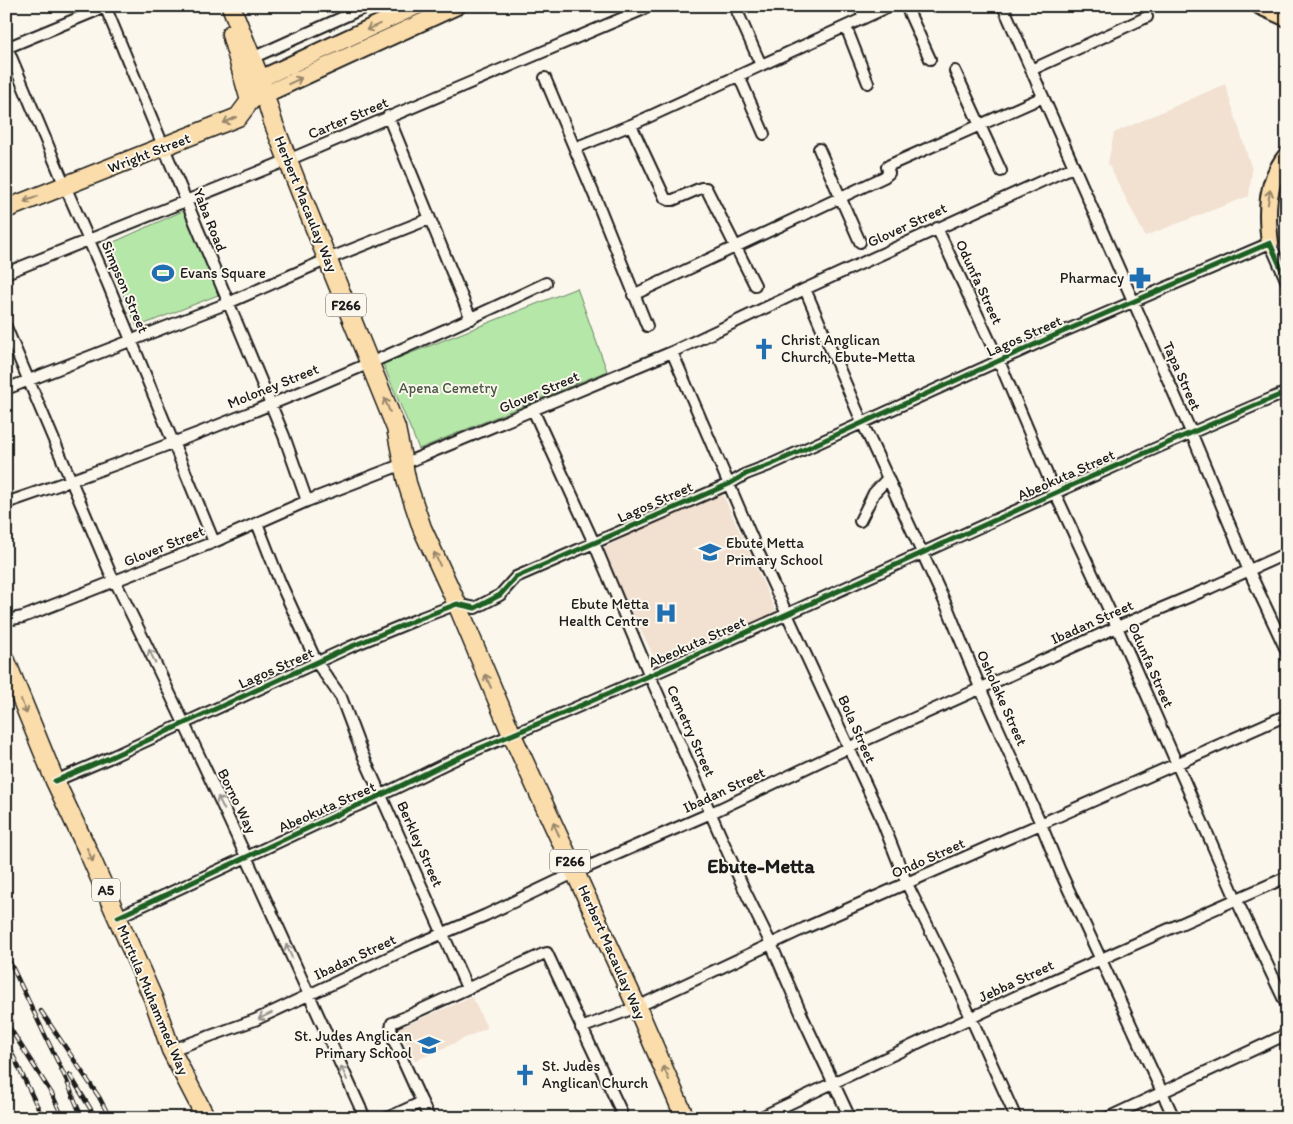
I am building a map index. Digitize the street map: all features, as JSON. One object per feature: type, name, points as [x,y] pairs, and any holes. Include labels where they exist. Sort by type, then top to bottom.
[{"type":"highway","points":[[221,6],[246,61]]},
{"type":"highway","points":[[231,6],[256,90]]},
{"type":"highway","name":"Wright Street","points":[[6,209],[238,117],[256,90]]},
{"type":"highway","name":"Herbert Macaulay Way","points":[[256,90],[288,160],[396,428],[411,498],[422,528],[457,604],[512,735],[637,1007],[685,1118]]},
{"type":"highway","name":"Murtula Muhammed Way","points":[[6,661],[55,780],[153,998],[171,1050],[206,1118]]},
{"type":"main road","points":[[256,90],[417,6]]},
{"type":"main road","points":[[256,90],[457,6]]},
{"type":"main road","points":[[1260,6],[1287,18]]},
{"type":"main road","points":[[1270,243],[1267,218],[1270,189],[1282,160],[1287,154]]},
{"type":"street","points":[[246,61],[368,6]]},
{"type":"street","points":[[859,6],[864,18]]},
{"type":"street","points":[[575,148],[631,126],[890,6]]},
{"type":"street","points":[[906,6],[930,59]]},
{"type":"street","name":"Tapa Street","points":[[1003,6],[1191,432],[1249,571],[1287,652]]},
{"type":"street","points":[[6,47],[105,7]]},
{"type":"street","name":"Yaba Road","points":[[105,7],[284,436],[307,501]]},
{"type":"street","name":"Carter Street","points":[[6,273],[90,241],[288,160],[644,9]]},
{"type":"street","points":[[737,11],[761,66]]},
{"type":"street","points":[[1031,70],[1147,17]]},
{"type":"street","points":[[846,27],[868,83]]},
{"type":"street","name":"Simpson Street","points":[[6,47],[90,241],[214,542]]},
{"type":"street","points":[[955,71],[1001,171]]},
{"type":"street","points":[[739,76],[764,134]]},
{"type":"street","points":[[545,78],[647,326]]},
{"type":"street","points":[[634,295],[736,248],[889,173],[887,167],[890,165],[1042,97]]},
{"type":"street","points":[[388,116],[471,319]]},
{"type":"street","points":[[631,126],[665,198],[673,200],[701,188],[706,188],[755,285]]},
{"type":"street","points":[[819,149],[860,242]]},
{"type":"street","name":"Glover Street","points":[[6,620],[23,616],[114,582],[214,542],[307,501],[403,464],[672,352],[937,228],[1073,167]]},
{"type":"street","points":[[6,389],[228,303],[328,259],[429,219]]},
{"type":"street","name":"Odunfa Street","points":[[937,228],[999,361],[1055,493],[1178,763],[1236,899],[1287,1006]]},
{"type":"street","points":[[1270,243],[1287,282]]},
{"type":"street","name":"Lagos Street","points":[[55,780],[109,758],[350,647],[457,604],[475,608],[500,595],[516,577],[728,484],[746,474],[772,464],[1060,333],[1270,243]]},
{"type":"street","name":"Moloney Street","points":[[6,503],[71,481],[270,404],[471,319],[546,283]]},
{"type":"street","name":"Osholake Street","points":[[805,289],[862,422],[948,609],[980,690],[1041,824],[1060,871],[1174,1118]]},
{"type":"street","name":"Borno Way","points":[[6,327],[114,582],[154,659],[247,857],[364,1118]]},
{"type":"street","name":"Bola Street","points":[[672,352],[728,484],[879,814],[907,884],[950,972],[1016,1118]]},
{"type":"street","name":"Abeokuta Street","points":[[118,917],[382,796],[429,772],[650,676],[1191,432],[1287,392]]},
{"type":"street","name":"Cemetry Street","points":[[533,410],[594,542],[650,676],[744,889],[850,1118]]},
{"type":"street","points":[[860,521],[874,493],[888,478]]},
{"type":"street","name":"Berkley Street","points":[[257,523],[280,582],[317,663],[341,697],[362,753],[467,988]]},
{"type":"street","name":"Ibadan Street","points":[[171,1050],[255,1020],[576,872],[711,813],[848,748],[1287,553]]},
{"type":"street","name":"Ondo Street","points":[[581,1028],[637,1007],[771,944],[1287,714]]},
{"type":"street","name":"Jebba Street","points":[[759,1118],[1015,997],[1287,877]]},
{"type":"street","points":[[429,1118],[394,1041],[391,1029],[392,1023],[548,953],[621,1111],[621,1115],[617,1118]]},
{"type":"street","points":[[1107,1118],[1287,1034]]},
{"type":"street","points":[[387,1118],[422,1102]]},
{"type":"shaded area","points":[[1225,84],[1252,170],[1249,196],[1145,236],[1108,163],[1114,133]]},
{"type":"shaded area","points":[[722,493],[777,614],[657,663],[601,550],[655,520]]},
{"type":"shaded area","name":"St. Judes Anglican Primary School","points":[[472,997],[487,1028],[415,1061],[399,1028]]},
{"type":"green space","name":"Evans Square","points":[[187,209],[206,251],[218,295],[137,327],[103,247]]},
{"type":"green space","name":"Apena Cemetry","points":[[577,288],[607,371],[419,449],[383,364]]},
{"type":"railway","points":[[6,954],[66,1079],[82,1118]]},
{"type":"railway","points":[[41,1011],[99,1097],[110,1118]]},
{"type":"railway","points":[[6,1022],[52,1094],[63,1118]]},
{"type":"railway","points":[[6,1041],[43,1118]]},
{"type":"railway","points":[[70,1075],[96,1118]]},
{"type":"cycle path","points":[[55,781],[350,647],[457,604],[475,608],[500,595],[516,577],[729,484],[746,474],[772,464],[1060,333],[1270,243],[1287,282]]},
{"type":"cycle path","points":[[118,917],[468,753],[686,659],[1086,479],[1287,392]]},
{"type":"place","name":"Evans Square","points":[[163,273]]},
{"type":"place","name":"Pharmacy","points":[[1140,278]]},
{"type":"place","name":"Christ Anglican Church, Ebute-Metta","points":[[764,349]]},
{"type":"place","name":"Ebute Metta Primary School","points":[[710,552]]},
{"type":"place","name":"Ebute Metta Health Centre","points":[[666,613]]},
{"type":"place","name":"St. Judes Anglican Primary School","points":[[429,1045]]},
{"type":"place","name":"St. Judes Anglican Church","points":[[525,1075]]},
{"type":"district","name":"Ebute-Metta","points":[[761,866]]}]
